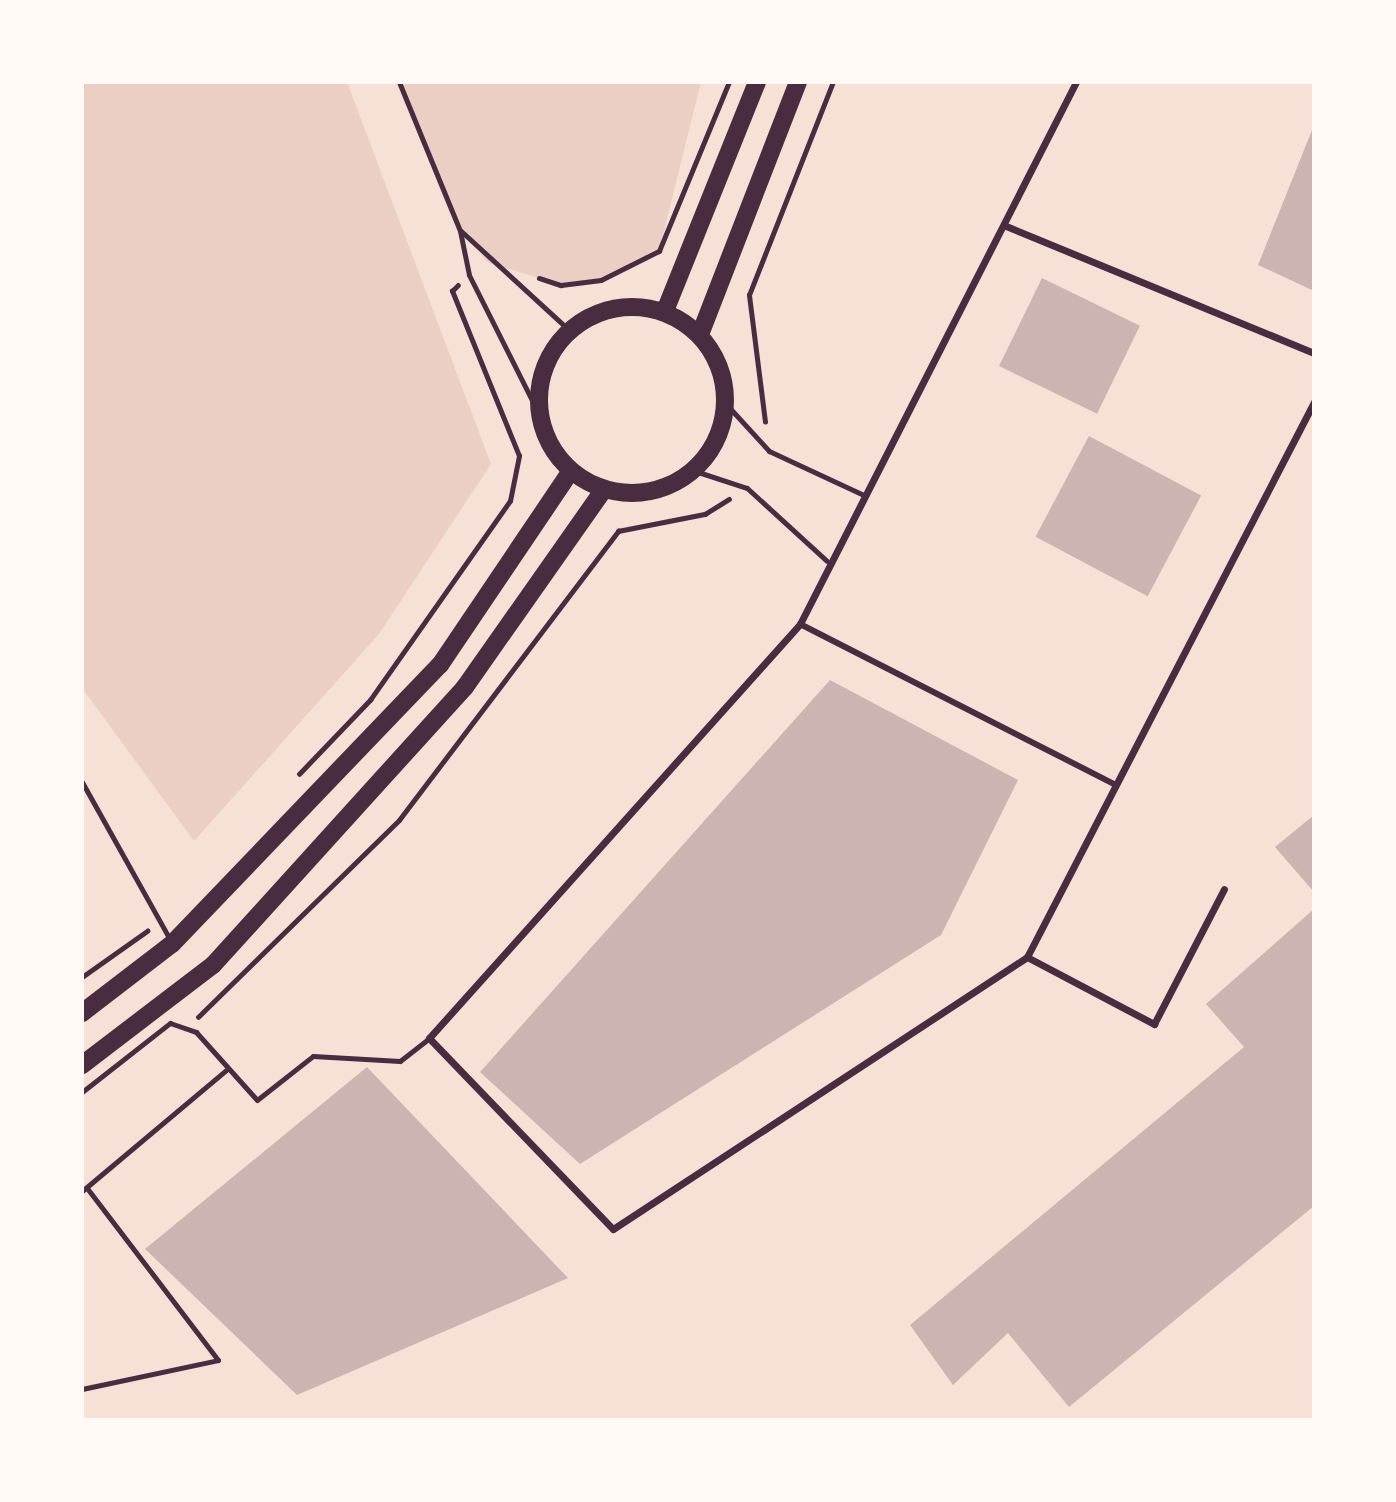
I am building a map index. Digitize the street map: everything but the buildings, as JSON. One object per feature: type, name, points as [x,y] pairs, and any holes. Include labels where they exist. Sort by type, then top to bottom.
[{"type":"main road","points":[[665,311],[757,82]]},
{"type":"main road","points":[[701,332],[798,82]]},
{"type":"main road","points":[[623,307],[665,311],[701,332],[722,373],[726,404],[719,436],[692,470],[649,494],[604,489],[570,472],[548,443],[539,414],[543,373],[569,330],[623,307]]},
{"type":"main road","points":[[82,1013],[172,944],[440,665],[570,472]]},
{"type":"main road","points":[[82,1065],[213,965],[465,687],[604,489]]},
{"type":"street","points":[[1076,82],[1006,226],[827,561],[800,624],[429,1038],[613,1229],[1027,957],[1114,784],[1314,402]]},
{"type":"street","points":[[1006,226],[1314,353]]},
{"type":"street","points":[[800,624],[1114,784]]},
{"type":"street","points":[[1027,957],[1154,1024],[1224,888]]},
{"type":"lane","points":[[399,82],[460,231],[469,275],[539,414]]},
{"type":"lane","points":[[460,231],[569,330]]},
{"type":"lane","points":[[726,404],[769,451],[864,495]]},
{"type":"lane","points":[[692,470],[747,488],[827,561]]},
{"type":"lane","points":[[82,782],[162,919],[172,944]]},
{"type":"lane","points":[[82,1092],[170,1023],[196,1031],[226,1070],[257,1100],[313,1056],[400,1061],[429,1038]]},
{"type":"lane","points":[[82,1389],[218,1360],[85,1189],[226,1070]]},
{"type":"path","points":[[525,274],[561,285],[601,280],[659,251],[729,82]]},
{"type":"path","points":[[294,780],[370,700],[510,501],[519,456],[452,290],[469,275]]},
{"type":"path","points":[[82,977],[162,919]]},
{"type":"shaded area","points":[[82,82],[347,82],[491,464],[379,634],[194,841],[82,688]]},
{"type":"shaded area","points":[[399,82],[701,82],[659,251],[601,280],[561,285],[487,262],[455,219]]}]
